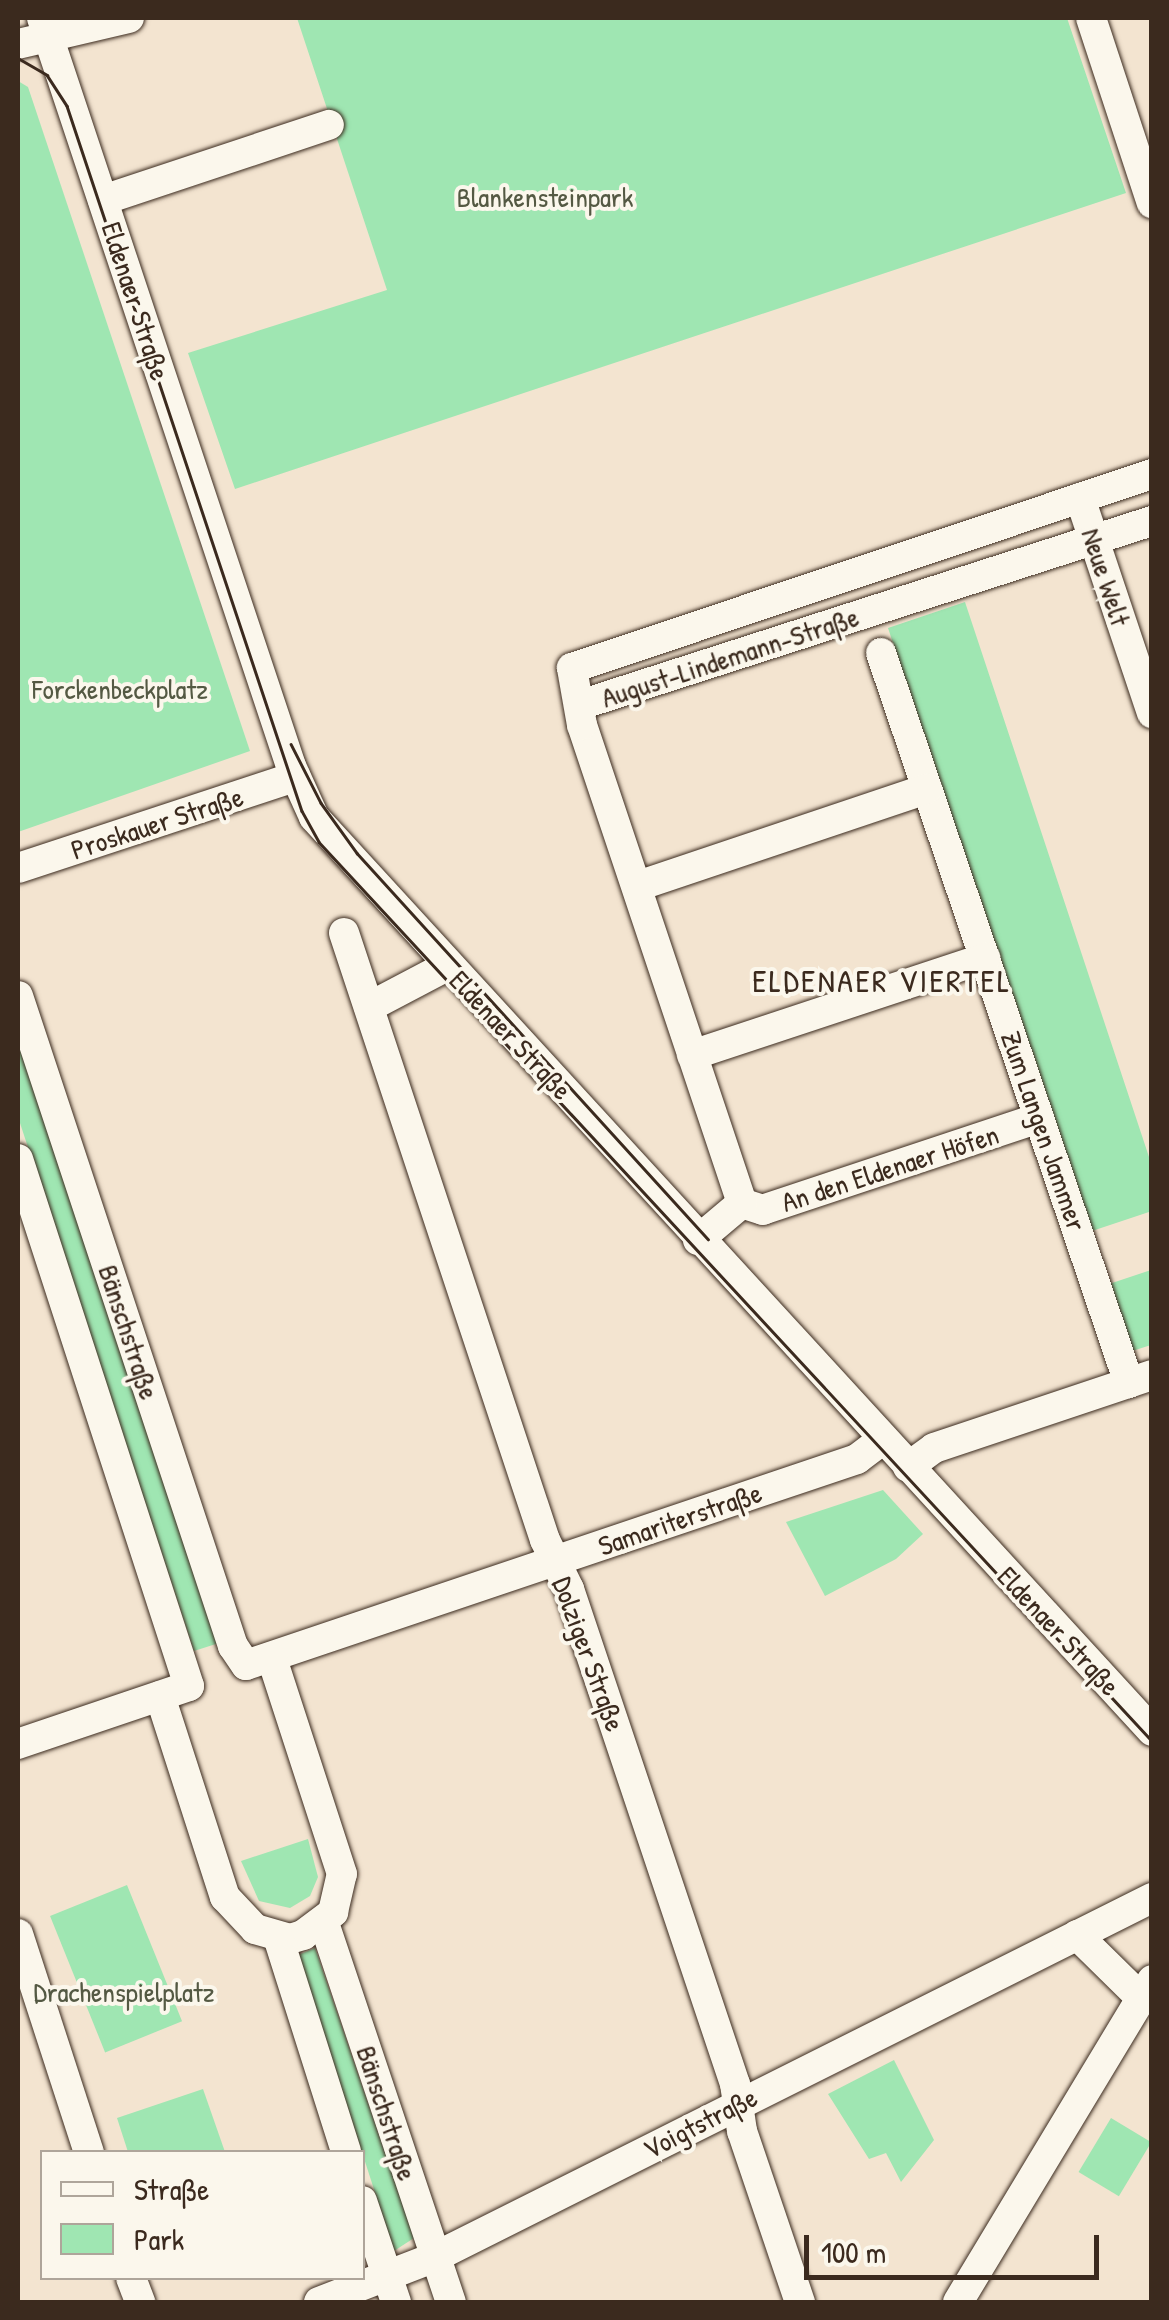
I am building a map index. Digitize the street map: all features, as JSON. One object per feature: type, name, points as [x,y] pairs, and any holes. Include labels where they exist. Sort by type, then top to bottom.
[{"type":"street","points":[[18,44],[46,28],[129,18]]},
{"type":"street","points":[[1090,18],[1152,204]]},
{"type":"street","name":"Eldenaer Straße","points":[[46,28],[296,777],[314,817],[1152,1731]]},
{"type":"street","name":"Eldenaer Straße","points":[[103,200],[329,125]]},
{"type":"street","name":"August-Lindemann-Straße","points":[[1152,474],[572,668],[583,704],[1152,520]]},
{"type":"street","name":"Neue Welt","points":[[1080,498],[1152,714]]},
{"type":"street","name":"Zum Langen Jammer","points":[[882,653],[1040,1118],[1140,1379]]},
{"type":"street","name":"An den Eldenaer Höfen","points":[[583,704],[582,725],[742,1202]]},
{"type":"street","name":"Proskauer Straße","points":[[18,868],[296,777]]},
{"type":"street","points":[[638,886],[928,789]]},
{"type":"street","name":"Dolziger Straße","points":[[344,933],[738,2104],[800,2302]]},
{"type":"street","points":[[692,1055],[984,958]]},
{"type":"street","points":[[370,1007],[448,966]]},
{"type":"street","name":"Bänschstraße","points":[[18,996],[233,1646],[259,1662],[338,1852],[340,1893],[324,1923],[450,2302]]},
{"type":"street","name":"An den Eldenaer Höfen","points":[[742,1202],[763,1210],[1040,1118]]},
{"type":"street","name":"Bänschstraße","points":[[18,1159],[189,1686],[160,1696]]},
{"type":"street","name":"An den Eldenaer Höfen","points":[[698,1240],[742,1202]]},
{"type":"street","points":[[908,1467],[934,1448],[1140,1379]]},
{"type":"street","name":"Samariterstraße","points":[[259,1662],[857,1459],[882,1440]]},
{"type":"street","points":[[18,1744],[160,1696],[225,1897],[244,1922],[278,1937],[303,1935],[324,1923]]},
{"type":"street","name":"Voigtstraße","points":[[320,2302],[392,2291],[435,2257],[1152,1898]]},
{"type":"street","points":[[18,1934],[88,2150]]},
{"type":"street","points":[[958,2302],[1134,2017],[1146,1989],[1077,1935]]},
{"type":"street","name":"Bänschstraße","points":[[278,1937],[345,2150]]},
{"type":"street","name":"Bänschstraße","points":[[365,2210],[392,2291]]},
{"type":"green space","name":"Blankensteinpark","points":[[297,18],[1067,18],[1126,193],[235,489],[188,353],[387,290]]},
{"type":"green space","name":"Forckenbeckplatz","points":[[18,81],[28,87],[250,751],[18,832]]},
{"type":"green space","points":[[965,602],[1151,1163],[1151,1217],[1149,1212],[1089,1232],[888,628]]},
{"type":"green space","points":[[18,1038],[219,1643],[194,1651],[18,1117]]},
{"type":"green space","points":[[1151,1270],[1151,1345],[1129,1352],[1106,1285]]},
{"type":"green space","points":[[883,1490],[923,1534],[896,1559],[825,1596],[786,1522]]},
{"type":"green space","points":[[308,1839],[318,1877],[310,1896],[290,1908],[259,1901],[241,1861]]},
{"type":"green space","name":"Drachenspielplatz","points":[[127,1885],[182,2021],[105,2052],[50,1916]]},
{"type":"green space","points":[[315,1948],[414,2238],[394,2251],[365,2162],[365,2150],[361,2150],[298,1955]]},
{"type":"green space","points":[[894,2060],[934,2140],[901,2182],[886,2153],[869,2159],[828,2094]]},
{"type":"green space","points":[[203,2089],[224,2150],[127,2150],[117,2118]]},
{"type":"green space","points":[[1111,2118],[1151,2142],[1119,2196],[1079,2172]]},
{"type":"tram line","points":[[18,58],[47,75],[67,106],[302,811],[319,842],[1152,1741]]},
{"type":"tram line","points":[[291,744],[321,803],[357,853],[708,1239]]},
{"type":"district","name":"ELDENAER VIERTEL","points":[[882,981]]}]
